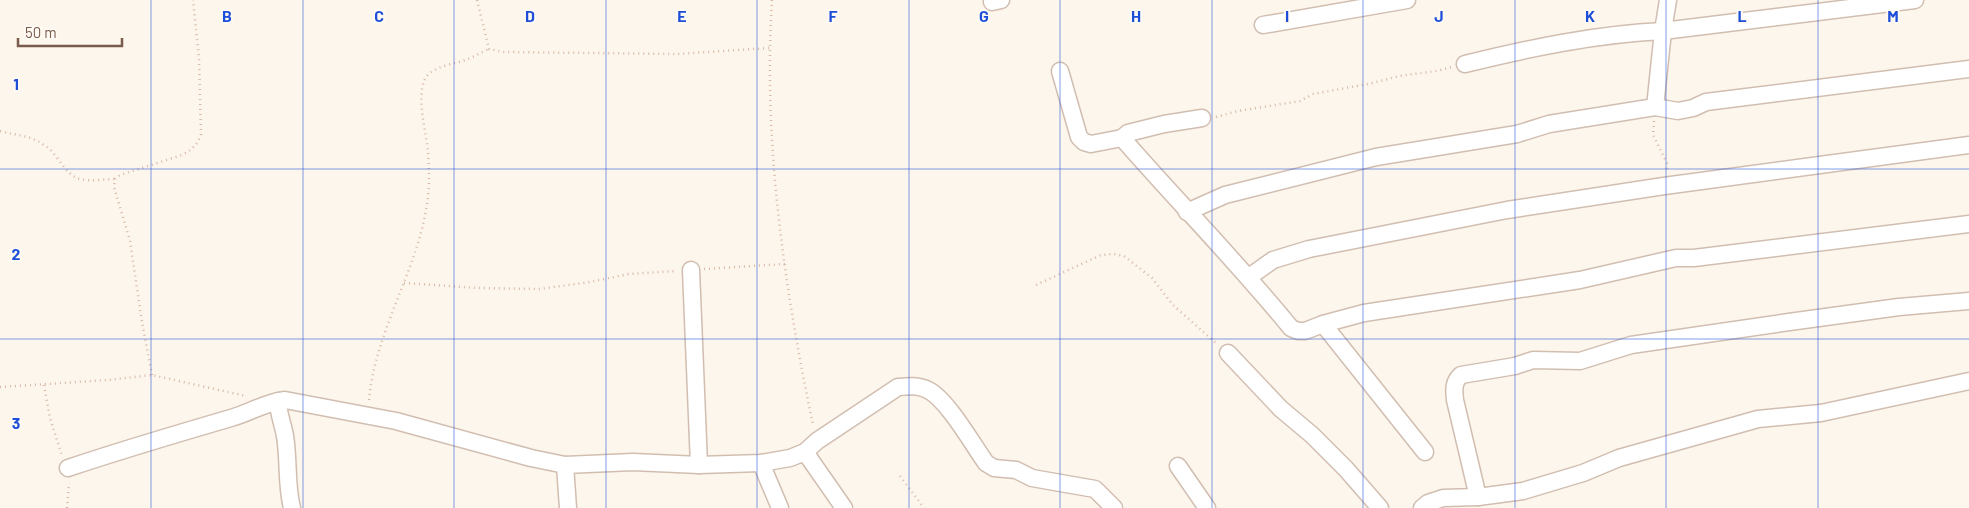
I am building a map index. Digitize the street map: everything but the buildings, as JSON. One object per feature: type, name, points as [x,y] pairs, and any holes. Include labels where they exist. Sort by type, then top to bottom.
[{"type":"street","points":[[1263,25],[1406,0]]},
{"type":"street","points":[[1655,107],[1668,0]]},
{"type":"street","points":[[1466,64],[1533,49],[1637,32],[1663,31],[1915,0]]},
{"type":"street","points":[[1187,212],[1225,195],[1376,157],[1518,134],[1549,124],[1655,107],[1678,111],[1693,108],[1706,102],[1969,69]]},
{"type":"street","points":[[1060,71],[1080,137],[1084,142],[1090,144],[1122,138],[1128,133],[1138,130],[1202,118]]},
{"type":"street","points":[[1122,138],[1187,212],[1249,277],[1292,328],[1298,331],[1305,331],[1322,324],[1364,314],[1580,280],[1676,258],[1694,258],[1969,224]]},
{"type":"street","points":[[1249,277],[1273,260],[1309,249],[1507,210],[1664,186],[1969,145]]},
{"type":"street","points":[[691,270],[699,465]]},
{"type":"street","points":[[1478,497],[1455,400],[1454,387],[1456,379],[1461,374],[1516,366],[1533,360],[1580,360],[1631,345],[1788,322],[1899,307],[1969,301]]},
{"type":"street","points":[[1322,324],[1425,452]]},
{"type":"street","points":[[1228,353],[1281,409],[1312,435],[1346,469],[1380,508]]},
{"type":"street","points":[[1422,508],[1428,502],[1443,498],[1478,497],[1523,491],[1583,473],[1619,458],[1758,420],[1821,413],[1969,381]]},
{"type":"street","points":[[68,468],[247,413],[278,401],[291,401],[396,421],[565,466],[634,462],[699,465],[761,463],[790,458],[811,447],[898,387],[913,385],[929,390],[941,400],[986,463],[994,468],[1016,470],[1032,478],[1095,489],[1114,508]]},
{"type":"street","points":[[278,401],[278,410],[285,436],[289,498],[292,508]]},
{"type":"street","points":[[811,447],[844,508]]},
{"type":"street","points":[[761,463],[780,508]]},
{"type":"street","points":[[565,466],[568,508]]},
{"type":"street","points":[[1178,466],[1207,508]]},
{"type":"path","points":[[0,131],[18,134],[44,144],[74,177],[90,180],[115,179],[120,175],[182,155],[191,150],[201,135],[199,58],[193,0]]},
{"type":"path","points":[[477,0],[489,49]]},
{"type":"path","points":[[772,0],[769,48],[770,123],[776,194],[785,264],[805,384],[811,447]]},
{"type":"path","points":[[367,417],[371,381],[379,347],[413,261],[427,204],[430,180],[421,102],[422,87],[426,77],[436,69],[469,59],[489,49],[504,52],[677,54],[769,48]]},
{"type":"path","points":[[1202,118],[1300,100],[1313,94],[1466,64]]},
{"type":"path","points":[[1655,107],[1654,135],[1667,163],[1664,186]]},
{"type":"path","points":[[115,179],[114,187],[130,241],[152,375]]},
{"type":"path","points":[[1036,285],[1101,254],[1124,256],[1152,278],[1173,305],[1228,353]]},
{"type":"path","points":[[404,283],[478,288],[539,289],[629,274],[785,264]]},
{"type":"path","points":[[0,387],[152,375],[248,397]]},
{"type":"path","points":[[44,385],[50,418],[68,468],[67,508]]},
{"type":"path","points":[[900,476],[924,508]]}]
